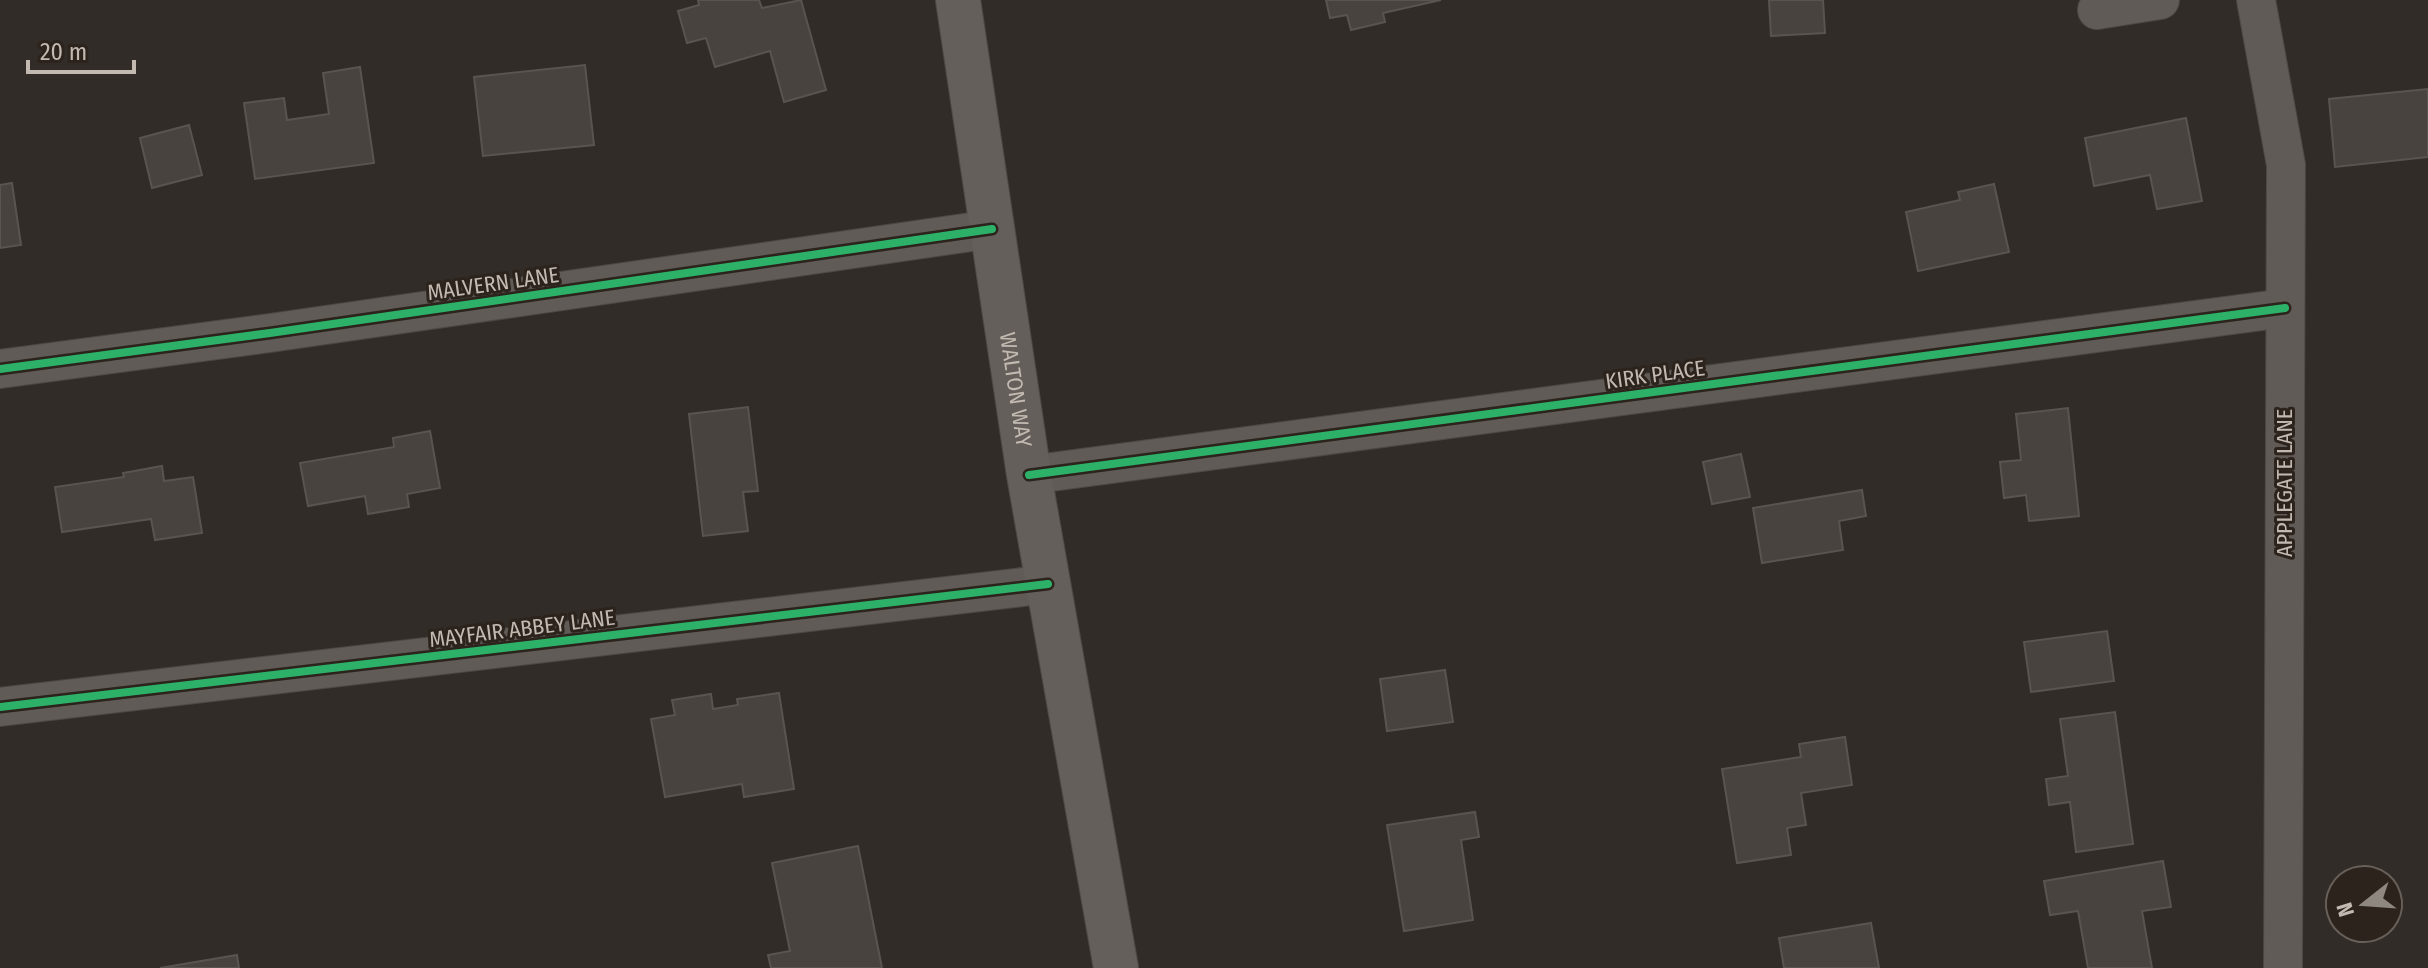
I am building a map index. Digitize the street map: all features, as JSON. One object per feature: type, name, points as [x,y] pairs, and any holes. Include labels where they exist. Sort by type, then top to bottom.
[{"type":"main road","name":"WALTON WAY","points":[[958,0],[1029,475],[1116,968]]},
{"type":"street","points":[[2097,10],[2160,0]]},
{"type":"street","name":"APPLEGATE LANE","points":[[2256,0],[2286,165],[2283,968]]},
{"type":"street","name":"MALVERN LANE","points":[[0,369],[992,229]]},
{"type":"street","name":"KIRK PLACE","points":[[1029,475],[2285,308]]},
{"type":"street","name":"MAYFAIR ABBEY LANE","points":[[0,707],[1048,584]]},
{"type":"building","points":[[698,0],[759,0],[762,8],[801,0],[826,90],[784,102],[770,51],[715,67],[706,38],[687,43],[678,11],[699,5]]},
{"type":"building","points":[[1326,0],[1441,0],[1383,13],[1385,22],[1351,30],[1347,15],[1330,18]]},
{"type":"building","points":[[1769,0],[1823,0],[1825,33],[1771,36]]},
{"type":"building","points":[[585,65],[594,145],[483,156],[474,77]]},
{"type":"building","points":[[360,67],[374,163],[255,179],[244,103],[284,98],[287,120],[329,114],[323,73]]},
{"type":"building","points":[[2428,89],[2428,157],[2335,167],[2329,99]]},
{"type":"building","points":[[2186,118],[2202,201],[2157,209],[2150,175],[2094,186],[2085,138]]},
{"type":"building","points":[[189,125],[202,175],[152,188],[140,138]]},
{"type":"building","points":[[12,183],[21,245],[0,248],[0,185]]},
{"type":"building","points":[[1994,184],[2009,252],[1918,271],[1906,212],[1960,200],[1958,192]]},
{"type":"building","points":[[748,407],[758,491],[743,492],[748,531],[703,536],[689,414]]},
{"type":"building","points":[[2068,408],[2079,516],[2029,521],[2026,495],[2004,498],[2000,462],[2021,460],[2016,414]]},
{"type":"building","points":[[430,431],[440,488],[407,494],[409,507],[368,514],[365,496],[308,506],[300,463],[394,447],[393,438]]},
{"type":"building","points":[[1741,454],[1750,497],[1712,504],[1703,462]]},
{"type":"building","points":[[162,466],[164,481],[193,477],[202,533],[155,540],[151,519],[62,532],[55,487],[124,477],[123,473]]},
{"type":"building","points":[[1862,490],[1866,516],[1839,521],[1843,550],[1762,563],[1753,508]]},
{"type":"building","points":[[2107,631],[2114,681],[2031,692],[2024,642]]},
{"type":"building","points":[[1445,670],[1453,722],[1387,731],[1380,679]]},
{"type":"building","points":[[779,693],[794,789],[744,797],[742,784],[665,797],[651,719],[675,715],[672,700],[711,694],[713,709],[738,705],[737,699]]},
{"type":"building","points":[[2115,712],[2133,844],[2076,852],[2070,802],[2049,805],[2046,779],[2068,776],[2060,719]]},
{"type":"building","points":[[1845,737],[1852,785],[1801,793],[1806,825],[1787,828],[1791,855],[1737,863],[1722,769],[1801,757],[1799,744]]},
{"type":"building","points":[[1475,812],[1479,837],[1461,840],[1473,920],[1404,931],[1387,825]]},
{"type":"building","points":[[858,846],[882,968],[771,968],[768,955],[790,951],[772,863]]},
{"type":"building","points":[[2163,861],[2171,907],[2142,911],[2152,968],[2088,968],[2078,911],[2050,915],[2044,881]]},
{"type":"building","points":[[1871,923],[1879,968],[1784,968],[1779,938]]},
{"type":"building","points":[[237,955],[239,968],[160,968]]},
{"type":"cycle path","points":[[0,369],[992,229]]},
{"type":"cycle path","points":[[1029,475],[2285,308]]},
{"type":"cycle path","points":[[0,707],[1048,584]]}]
